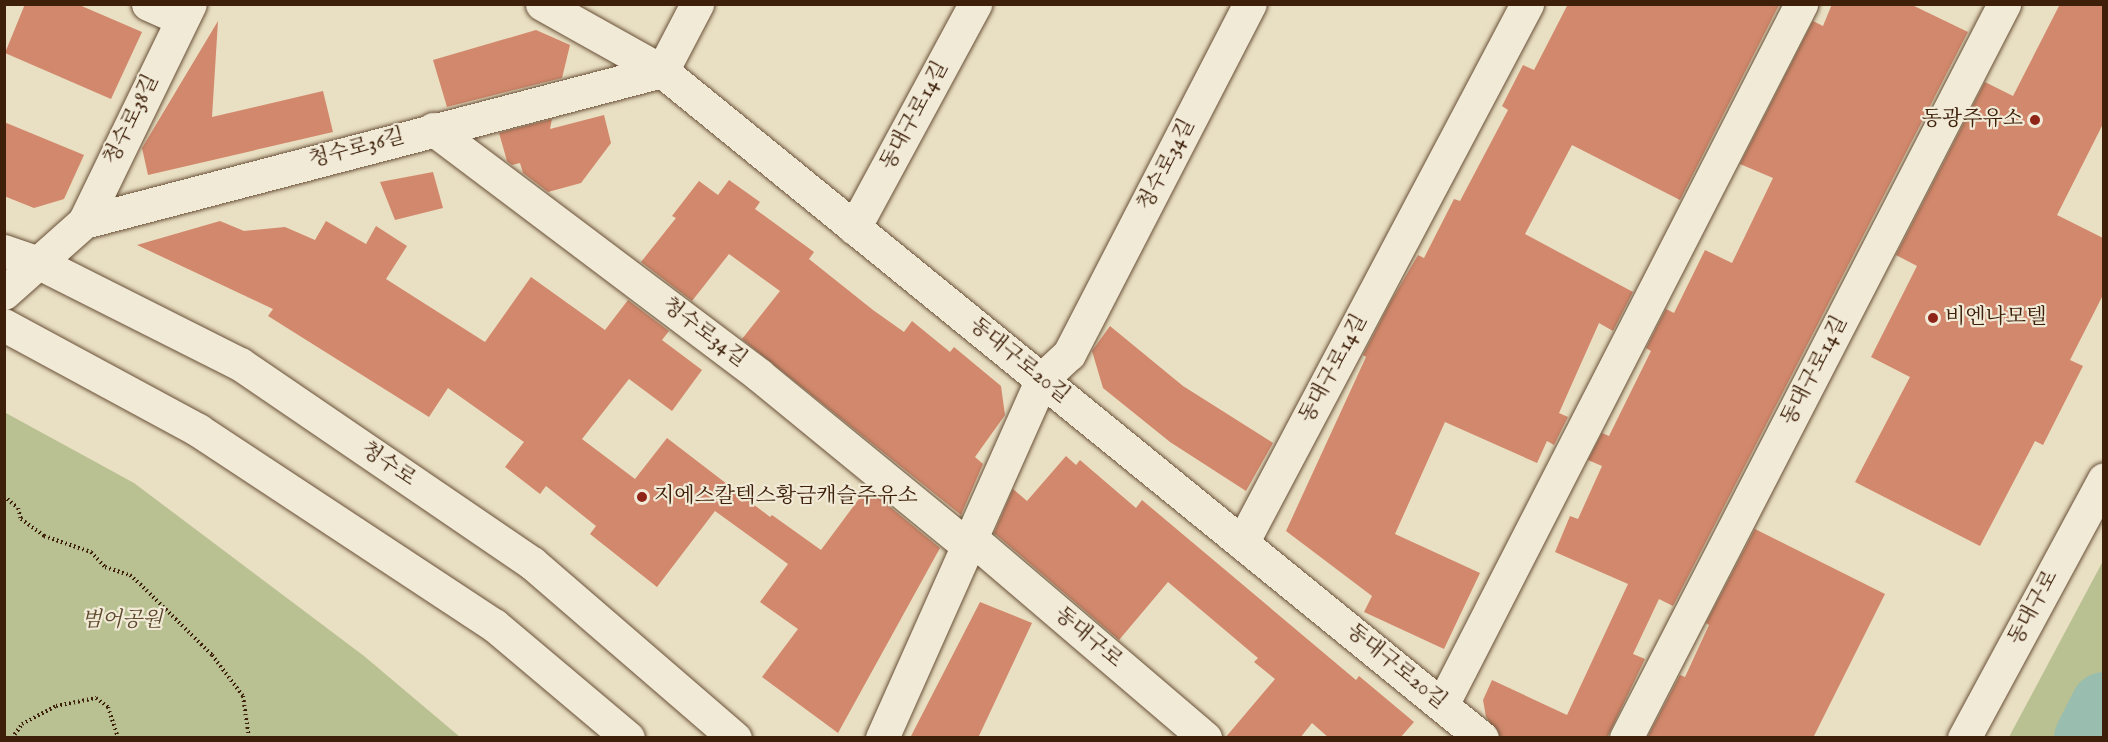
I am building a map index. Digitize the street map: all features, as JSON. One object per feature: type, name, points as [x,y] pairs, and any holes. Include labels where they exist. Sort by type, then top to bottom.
[{"type":"street","name":"청수로38길","points":[[84,222],[186,12],[148,4]]},
{"type":"street","name":"동대구로20길","points":[[542,4],[662,71],[1482,738]]},
{"type":"street","points":[[662,71],[697,4]]},
{"type":"street","name":"동대구로14길","points":[[854,228],[975,4]]},
{"type":"street","name":"청수로34길","points":[[882,738],[1041,379],[1069,354],[1250,4]]},
{"type":"street","name":"동대구로14길","points":[[1242,543],[1527,4]]},
{"type":"street","points":[[1442,705],[1801,4]]},
{"type":"street","name":"동대구로14길","points":[[1626,738],[2004,4]]},
{"type":"street","name":"청수로36길","points":[[4,293],[84,222],[662,71]]},
{"type":"street","name":"청수로34길","points":[[433,129],[759,375],[970,542]]},
{"type":"street","name":"청수로","points":[[4,251],[39,263],[259,377],[532,563],[735,738]]},
{"type":"street","points":[[4,325],[198,430],[484,618],[628,738]]},
{"type":"street","name":"동대구로","points":[[1964,738],[2103,478]]},
{"type":"street","name":"동대구로","points":[[970,542],[1205,738]]},
{"type":"path","points":[[4,496],[18,508],[21,519],[44,536],[91,552],[105,567],[130,575],[212,655],[243,696],[249,738]]},
{"type":"path","points":[[12,738],[22,724],[56,706],[96,698],[108,707],[118,738]]},
{"type":"green space","name":"범어공원","points":[[4,412],[134,483],[364,656],[460,737],[5,737]]},
{"type":"green space","points":[[2103,561],[2103,737],[2009,737]]},
{"type":"building","points":[[25,4],[77,4],[142,32],[111,99],[5,53]]},
{"type":"building","points":[[1568,4],[1779,5],[1680,200],[1572,145],[1525,234],[1633,292],[1613,331],[1599,323],[1559,413],[1568,417],[1554,445],[1547,441],[1537,463],[1445,422],[1395,534],[1480,573],[1444,649],[1364,612],[1372,596],[1286,531],[1366,357],[1363,355],[1390,303],[1418,255],[1424,258],[1454,199],[1460,201],[1508,110],[1502,106],[1523,65],[1534,70]]},
{"type":"building","points":[[1832,4],[1910,4],[1968,32],[1673,606],[1659,599],[1633,654],[1645,659],[1607,738],[1501,738],[1486,717],[1483,700],[1492,680],[1567,715],[1628,584],[1555,552],[1570,516],[1578,519],[1602,466],[1588,460],[1602,433],[1609,436],[1651,351],[1646,348],[1666,309],[1674,313],[1705,250],[1732,263],[1773,178],[1740,164],[1813,21],[1823,26]]},
{"type":"building","points":[[2060,4],[2103,4],[2103,124],[2057,215],[2103,238],[2103,295],[2070,360],[2083,366],[2043,445],[2035,441],[1980,546],[1855,482],[1910,377],[1871,357],[1917,266],[1896,255],[1985,82],[2013,96]]},
{"type":"building","points":[[218,21],[212,117],[323,91],[333,132],[148,175],[142,148]]},
{"type":"building","points":[[536,30],[570,45],[562,78],[447,107],[433,60]]},
{"type":"building","points":[[604,115],[611,143],[581,183],[548,192],[523,173],[520,163],[512,165],[507,161],[499,133],[552,119],[550,129]]},
{"type":"building","points":[[4,122],[84,155],[64,199],[34,208],[4,196]]},
{"type":"building","points":[[433,172],[443,208],[395,220],[380,182]]},
{"type":"building","points":[[729,180],[760,202],[755,209],[814,252],[809,259],[873,310],[904,332],[912,321],[950,352],[954,347],[1001,386],[1005,415],[975,457],[983,464],[961,515],[742,339],[780,291],[729,254],[692,301],[641,262],[676,218],[672,216],[699,181],[718,195]]},
{"type":"building","points":[[220,221],[244,231],[285,227],[315,240],[326,221],[366,244],[376,226],[407,246],[386,279],[485,342],[531,277],[605,330],[628,300],[669,331],[662,340],[702,370],[672,411],[629,379],[582,439],[635,479],[667,438],[770,517],[772,515],[821,550],[867,488],[940,548],[838,733],[762,677],[798,629],[760,602],[788,564],[715,511],[657,587],[590,534],[596,526],[546,486],[540,494],[505,467],[524,442],[448,388],[429,417],[268,316],[273,309],[137,245]]},
{"type":"building","points":[[1110,326],[1183,386],[1273,443],[1246,491],[1170,442],[1103,388],[1092,351]]},
{"type":"building","points":[[1066,456],[1076,465],[1080,460],[1136,508],[1142,500],[1356,680],[1359,676],[1414,722],[1400,738],[1329,738],[1312,723],[1300,738],[1225,738],[1275,679],[1254,662],[1258,658],[1168,582],[1119,640],[994,533],[1013,489],[1027,501]]},
{"type":"building","points":[[1755,529],[1885,594],[1813,738],[1647,738],[1680,675],[1685,677],[1709,625],[1706,623]]},
{"type":"building","points":[[980,602],[1032,623],[978,738],[910,738]]},
{"type":"waterway","points":[[2087,738],[2104,705]]},
{"type":"place","name":"동광주유소","points":[[2035,120]]},
{"type":"place","name":"비엔나모텔","points":[[1933,318]]},
{"type":"place","name":"지에스칼텍스황금캐슬주유소","points":[[642,497]]}]
